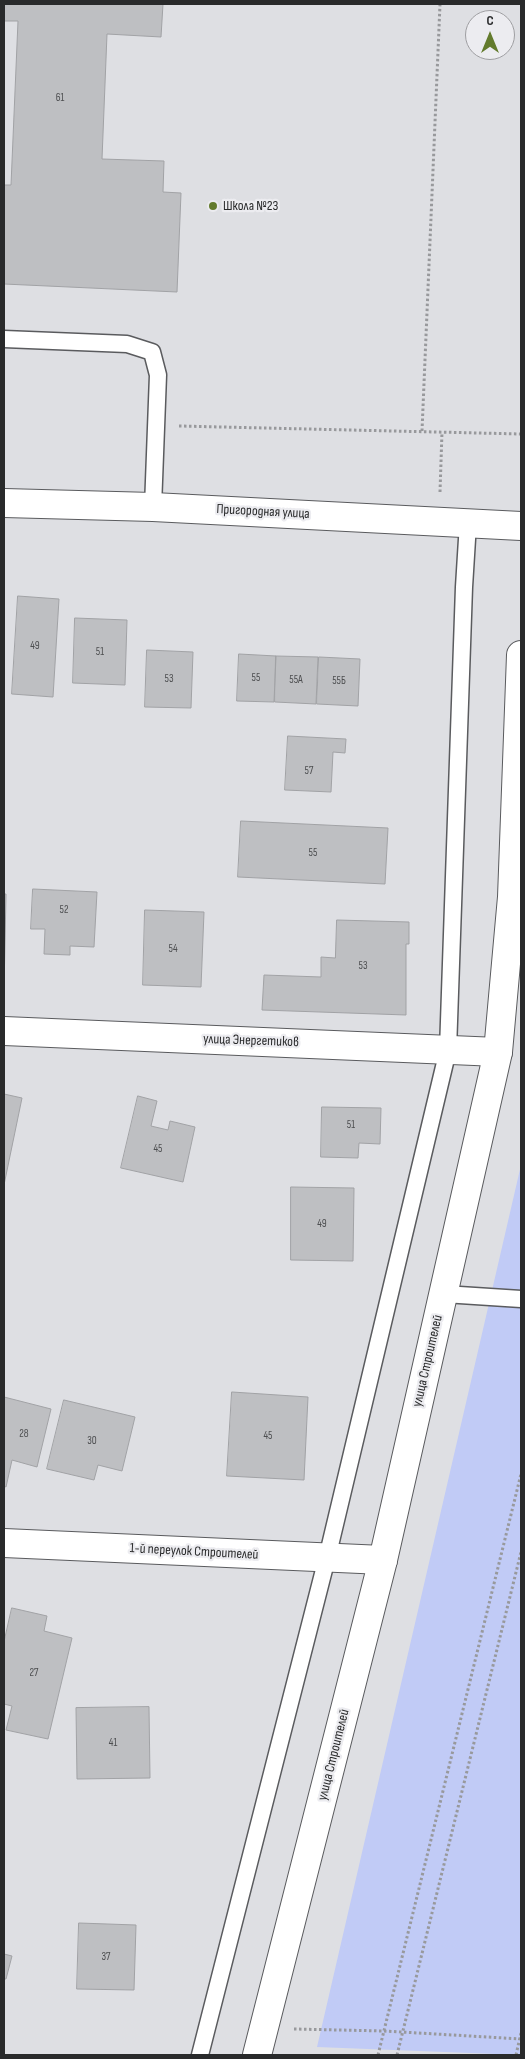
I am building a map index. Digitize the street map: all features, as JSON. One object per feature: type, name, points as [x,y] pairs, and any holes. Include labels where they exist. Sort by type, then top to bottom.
[{"type":"street","name":"Пригородная улица","points":[[4,503],[153,507],[521,526]]},
{"type":"street","name":"улица Строителей","points":[[257,2055],[383,1560],[498,1052],[512,897],[521,655]]},
{"type":"street","name":"улица Энергетиков","points":[[4,1031],[498,1052]]},
{"type":"street","name":"1-й переулок Строителей","points":[[4,1543],[383,1560]]},
{"type":"lane","points":[[4,339],[127,344],[152,352],[158,375],[153,507]]},
{"type":"lane","points":[[200,2055],[327,1558],[448,1050],[464,587],[468,523]]},
{"type":"lane","points":[[444,1294],[521,1299]]},
{"type":"path","points":[[422,431],[440,4]]},
{"type":"path","points":[[156,426],[521,434]]},
{"type":"path","points":[[439,500],[442,432]]},
{"type":"path","points":[[378,2055],[521,1474]]},
{"type":"path","points":[[396,2055],[521,1552]]},
{"type":"path","points":[[384,2031],[520,2039]]},
{"type":"path","points":[[516,2055],[521,2033]]},
{"type":"shaded area","points":[[521,1165],[521,2055],[317,2047]]},
{"type":"building","points":[[4,4],[163,4],[161,37],[107,34],[102,159],[164,161],[163,192],[181,193],[177,292],[4,284],[4,185],[11,185],[18,21],[4,21]]},
{"type":"building","points":[[18,596],[59,599],[53,697],[12,694]]},
{"type":"building","points":[[75,618],[127,620],[125,685],[73,683]]},
{"type":"building","points":[[147,650],[193,652],[191,708],[145,707]]},
{"type":"building","points":[[239,654],[276,656],[274,702],[237,701]]},
{"type":"building","points":[[276,656],[318,657],[316,704],[275,702]]},
{"type":"building","points":[[319,657],[360,659],[358,706],[317,704]]},
{"type":"building","points":[[288,736],[346,739],[345,753],[333,752],[331,792],[285,790]]},
{"type":"building","points":[[241,821],[388,828],[385,884],[238,877]]},
{"type":"building","points":[[33,889],[97,892],[94,947],[70,946],[70,955],[44,954],[45,929],[31,929]]},
{"type":"building","points":[[4,894],[6,894],[4,991]]},
{"type":"building","points":[[145,910],[204,912],[201,987],[143,985]]},
{"type":"building","points":[[337,920],[409,922],[409,944],[406,944],[406,1015],[262,1010],[264,975],[321,977],[321,957],[335,958]]},
{"type":"building","points":[[4,1094],[22,1098],[4,1185]]},
{"type":"building","points":[[138,1096],[157,1101],[151,1126],[168,1130],[170,1121],[195,1127],[183,1182],[121,1168]]},
{"type":"building","points":[[322,1107],[381,1108],[380,1144],[359,1143],[358,1158],[321,1157]]},
{"type":"building","points":[[291,1187],[354,1188],[353,1261],[291,1260]]},
{"type":"building","points":[[232,1392],[308,1397],[304,1480],[227,1476]]},
{"type":"building","points":[[4,1397],[51,1409],[37,1467],[12,1460],[6,1487],[4,1486]]},
{"type":"building","points":[[64,1400],[135,1417],[122,1471],[98,1465],[94,1480],[47,1469]]},
{"type":"building","points":[[12,1608],[47,1616],[44,1631],[72,1638],[48,1739],[6,1730],[12,1706],[4,1704],[4,1642]]},
{"type":"building","points":[[149,1707],[150,1778],[77,1779],[76,1708]]},
{"type":"building","points":[[79,1923],[136,1925],[134,1990],[77,1989]]},
{"type":"building","points":[[4,1954],[12,1956],[6,1979],[4,1979]]},
{"type":"place","name":"Школа №23","points":[[213,206]]}]
